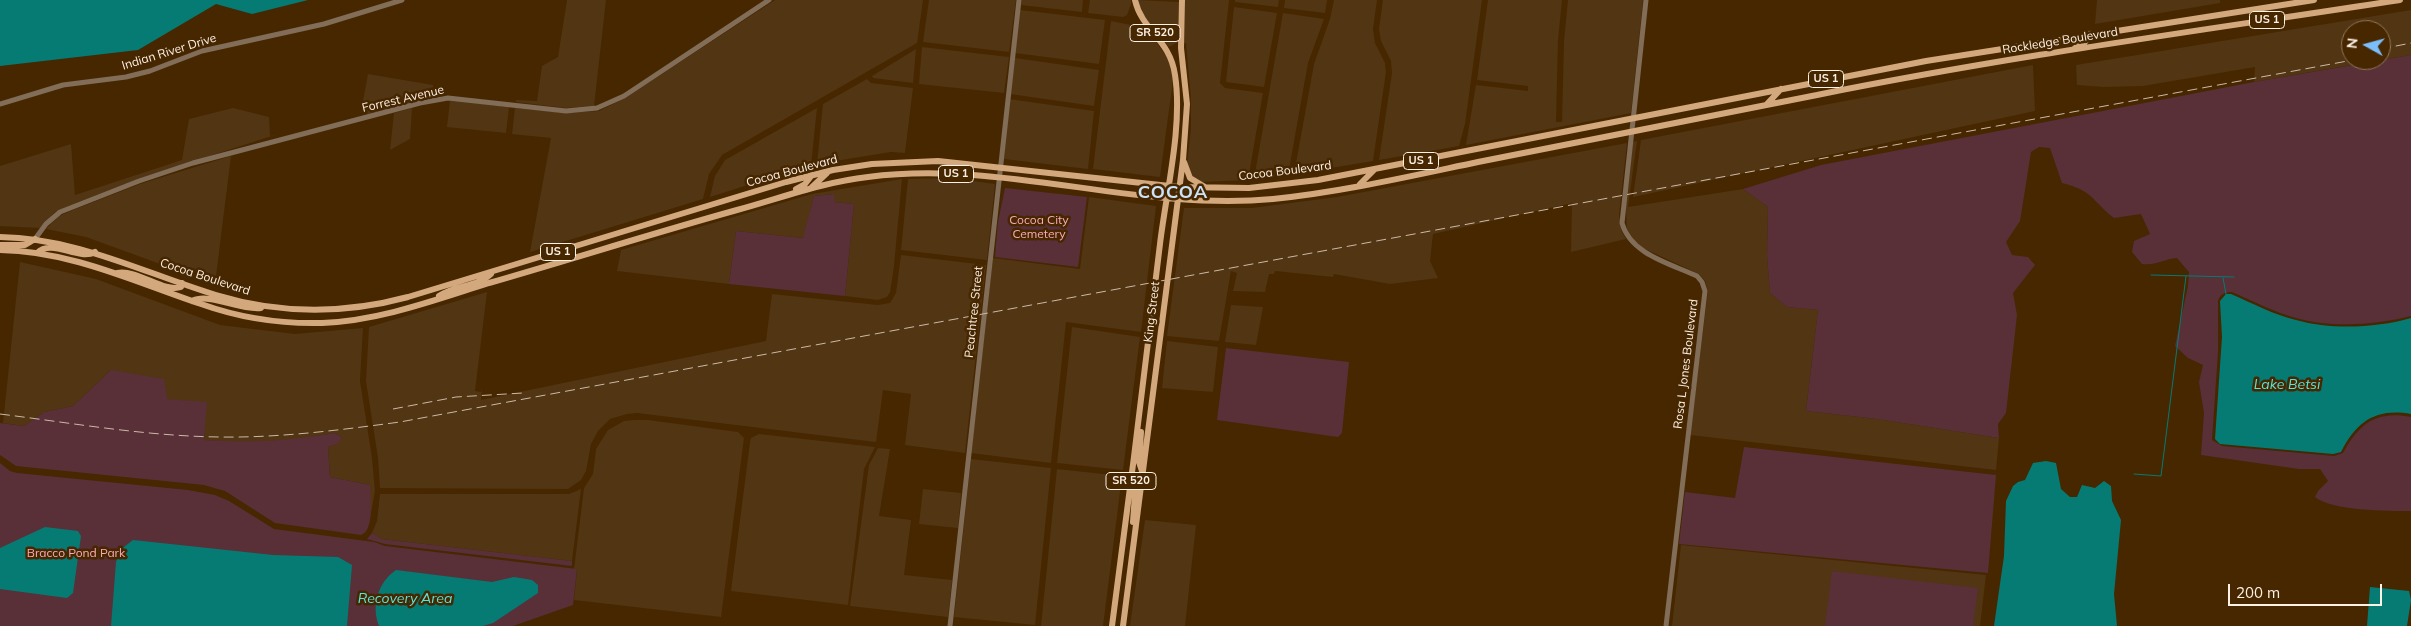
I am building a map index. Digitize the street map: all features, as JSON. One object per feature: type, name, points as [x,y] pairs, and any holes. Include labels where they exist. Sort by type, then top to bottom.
[{"type":"main road","name":"King Street","points":[[1112,626],[1168,186],[1176,93],[1172,60],[1167,48],[1141,16],[1135,0]]},
{"type":"main road","name":"King Street","points":[[1123,626],[1183,160],[1187,104],[1181,48],[1182,0]]},
{"type":"main road","name":"Rockledge Boulevard","points":[[1727,100],[1926,61],[2314,0]]},
{"type":"main road","points":[[2354,7],[2365,0]]},
{"type":"main road","name":"Rockledge Boulevard","points":[[1725,113],[1925,74],[2396,0]]},
{"type":"main road","points":[[2072,50],[2085,42],[2090,34]]},
{"type":"main road","points":[[1766,105],[1781,88]]},
{"type":"main road","name":"Cocoa Boulevard","points":[[0,237],[34,239],[95,252],[232,300],[267,307],[312,310],[369,306],[408,297],[813,174],[832,170],[908,161],[946,161],[1179,187],[1211,189],[1289,185],[1494,147],[1727,100]]},
{"type":"main road","name":"Cocoa Boulevard","points":[[0,250],[37,252],[74,260],[235,314],[268,320],[319,323],[375,316],[434,300],[812,187],[850,179],[906,173],[952,174],[1178,200],[1266,200],[1359,185],[1725,113]]},
{"type":"main road","points":[[1482,161],[1494,147]]},
{"type":"main road","points":[[1448,168],[1457,161],[1460,153]]},
{"type":"main road","points":[[1183,160],[1190,178],[1211,189]]},
{"type":"main road","points":[[812,187],[832,170]]},
{"type":"main road","points":[[1359,185],[1375,170]]},
{"type":"main road","points":[[788,194],[805,184],[813,174]]},
{"type":"main road","points":[[0,246],[25,245],[34,239]]},
{"type":"main road","points":[[37,252],[44,248],[85,254],[95,252]]},
{"type":"main road","points":[[491,283],[498,274],[546,259],[561,251]]},
{"type":"main road","points":[[116,273],[126,272],[173,288],[181,287],[182,283]]},
{"type":"main road","points":[[434,300],[445,292],[484,280],[492,272]]},
{"type":"main road","points":[[192,301],[204,298],[252,309],[267,307]]},
{"type":"main road","points":[[1140,411],[1139,462],[1143,475]]},
{"type":"main road","points":[[1132,474],[1136,480],[1132,525],[1134,543]]},
{"type":"street","name":"Indian River Drive","points":[[0,104],[63,85],[126,77],[150,71],[202,51],[324,24],[402,0]]},
{"type":"street","name":"Forrest Avenue","points":[[34,239],[46,224],[60,212],[139,181],[193,163],[420,103],[448,98],[566,111],[597,108],[624,96],[770,0]]},
{"type":"street","name":"Peachtree Street","points":[[950,626],[1019,0]]},
{"type":"street","name":"Rosa L Jones Boulevard","points":[[1646,0],[1622,216],[1625,232],[1631,242],[1644,251],[1697,276],[1702,282],[1705,291],[1666,626]]},
{"type":"shaded area","points":[[567,0],[606,0],[594,106],[566,108],[516,102],[516,100],[537,101],[542,66],[558,57]]},
{"type":"shaded area","points":[[775,0],[923,0],[917,43],[722,155],[709,174],[703,199],[530,252],[551,138],[512,134],[515,108],[566,113],[599,111],[625,98]]},
{"type":"shaded area","points":[[929,0],[1016,0],[1009,52],[923,42]]},
{"type":"shaded area","points":[[1022,0],[1083,0],[1082,12],[1021,5]]},
{"type":"shaded area","points":[[1090,0],[1131,0],[1131,4],[1127,15],[1123,17],[1088,13]]},
{"type":"shaded area","points":[[1138,0],[1179,2],[1178,42],[1169,47],[1143,15]]},
{"type":"shaded area","points":[[1185,0],[1229,0],[1220,83],[1225,88],[1263,93],[1248,180],[1200,182],[1192,177],[1187,163],[1191,129],[1191,99],[1186,43],[1184,43]]},
{"type":"shaded area","points":[[1235,0],[1279,0],[1278,7],[1235,2]]},
{"type":"shaded area","points":[[1285,0],[1327,0],[1325,13],[1284,8]]},
{"type":"shaded area","points":[[1334,0],[1377,0],[1373,29],[1375,43],[1385,63],[1386,72],[1373,161],[1294,174],[1314,64],[1330,19]]},
{"type":"shaded area","points":[[1383,0],[1482,0],[1465,124],[1459,146],[1379,160],[1392,73],[1391,61],[1381,41],[1379,29]]},
{"type":"shaded area","points":[[1488,0],[1562,0],[1558,40],[1556,122],[1562,122],[1564,41],[1568,0],[1643,0],[1631,113],[1466,145],[1476,85],[1528,91],[1528,86],[1477,80]]},
{"type":"shaded area","points":[[2097,0],[2220,0],[2220,3],[2095,24]]},
{"type":"shaded area","points":[[1234,7],[1277,13],[1264,87],[1226,82]]},
{"type":"shaded area","points":[[1020,10],[1105,20],[1099,64],[1015,53]]},
{"type":"shaded area","points":[[2411,10],[2411,55],[2391,58],[2391,20],[2350,20]]},
{"type":"shaded area","points":[[1283,13],[1324,19],[1308,63],[1288,175],[1254,179]]},
{"type":"shaded area","points":[[1111,21],[1146,28],[1169,60],[1173,80],[1160,177],[1093,169]]},
{"type":"shaded area","points":[[2341,21],[2341,67],[2254,82],[2255,67],[2143,86],[2103,87],[2077,85],[2076,65]]},
{"type":"shaded area","points":[[922,47],[1009,57],[1004,93],[919,84]]},
{"type":"shaded area","points":[[916,49],[913,83],[873,78],[872,76]]},
{"type":"shaded area","points":[[1015,58],[1099,70],[1094,106],[1010,94]]},
{"type":"shaded area","points":[[2033,65],[2035,111],[1633,197],[1641,140]]},
{"type":"shaded area","points":[[368,74],[433,85],[432,98],[368,114],[361,112]]},
{"type":"shaded area","points":[[867,79],[871,83],[913,88],[905,153],[891,152],[817,164],[823,104]]},
{"type":"shaded area","points":[[1009,99],[1094,111],[1088,169],[1004,159]]},
{"type":"shaded area","points":[[450,100],[509,107],[506,133],[447,127]]},
{"type":"shaded area","points":[[233,108],[269,117],[270,136],[278,134],[138,179],[71,205],[55,212],[40,228],[0,226],[0,166],[71,144],[75,195],[182,160],[189,119]]},
{"type":"shaded area","points":[[412,108],[410,139],[390,150],[394,113]]},
{"type":"shaded area","points":[[817,108],[811,165],[710,197],[715,176],[725,160]]},
{"type":"shaded area","points":[[1637,141],[1628,207],[1743,189],[1768,207],[1767,256],[1770,293],[1787,307],[1818,310],[1806,411],[1877,419],[1999,438],[1996,470],[1690,435],[1708,291],[1705,281],[1699,274],[1645,249],[1633,241],[1627,231],[1626,208],[1633,142]]},
{"type":"shaded area","points":[[1627,143],[1619,215],[1622,232],[1626,239],[1571,252],[1572,203],[1433,234],[1430,261],[1438,278],[1390,284],[1334,274],[1333,277],[1275,271],[1274,274],[1269,274],[1265,292],[1233,291],[1237,273],[1231,271],[1219,341],[1167,336],[1184,208],[1252,208],[1337,197]]},
{"type":"shaded area","points":[[231,156],[215,284],[86,237],[46,229],[59,216],[73,210],[140,184]]},
{"type":"shaded area","points":[[952,178],[995,184],[987,260],[901,250],[908,179]]},
{"type":"shaded area","points":[[902,179],[890,292],[887,297],[878,300],[845,296],[854,204],[834,202],[834,194],[814,196],[804,238],[736,231],[729,284],[617,271],[621,250],[812,194]]},
{"type":"shaded area","points":[[1089,197],[1156,206],[1141,332],[1066,322],[1051,463],[971,453],[993,258],[1080,269]]},
{"type":"shaded area","points":[[901,255],[986,265],[965,453],[905,445],[911,394],[883,390],[876,442],[637,413],[610,419],[598,431],[591,444],[586,471],[581,480],[568,489],[380,488],[378,458],[366,381],[369,327],[487,292],[475,391],[481,392],[482,388],[481,400],[766,341],[772,294],[878,305],[890,303],[896,293]]},
{"type":"shaded area","points":[[20,262],[96,279],[220,325],[295,334],[363,328],[360,381],[375,491],[369,524],[370,485],[330,477],[328,447],[338,443],[342,437],[334,433],[300,439],[246,443],[204,440],[167,399],[111,370],[73,406],[44,412],[24,426],[3,423]]},
{"type":"shaded area","points":[[1231,305],[1263,307],[1256,345],[1225,342]]},
{"type":"shaded area","points":[[1072,327],[1140,337],[1123,470],[1057,463]]},
{"type":"shaded area","points":[[1167,341],[1218,347],[1213,392],[1162,388]]},
{"type":"shaded area","points":[[648,420],[738,432],[744,438],[721,617],[574,600],[577,570],[574,569],[584,488],[593,474],[596,449],[608,430],[624,421]]},
{"type":"shaded area","points":[[759,434],[875,447],[864,469],[848,605],[731,591],[750,442],[751,438]]},
{"type":"shaded area","points":[[878,448],[890,449],[879,516],[911,520],[904,575],[952,580],[948,617],[850,606],[869,465]]},
{"type":"shaded area","points":[[971,459],[1051,468],[1035,625],[954,617]]},
{"type":"shaded area","points":[[1057,469],[1122,476],[1103,626],[1041,626]]},
{"type":"shaded area","points":[[581,489],[572,561],[382,539],[372,533],[377,521],[380,494],[569,494]]},
{"type":"shaded area","points":[[923,489],[961,493],[958,528],[919,524]]},
{"type":"shaded area","points":[[1145,520],[1196,525],[1185,626],[1130,626]]},
{"type":"shaded area","points":[[1681,545],[1986,575],[1980,626],[1672,626]]},
{"type":"green space","points":[[2411,55],[2411,316],[2383,322],[2324,323],[2288,316],[2232,292],[2223,294],[2218,301],[2218,352],[2212,440],[2222,446],[2334,456],[2343,453],[2355,434],[2370,422],[2388,416],[2411,417],[2411,511],[2347,508],[2323,502],[2315,497],[2328,481],[2320,469],[2299,469],[2201,455],[2204,413],[2199,382],[2203,365],[2188,358],[2175,346],[2188,286],[2189,272],[2177,258],[2151,264],[2142,264],[2132,252],[2134,241],[2150,234],[2141,214],[2114,218],[2086,193],[2062,183],[2050,148],[2039,147],[2031,152],[2020,221],[2006,242],[2012,255],[2028,257],[2035,265],[2013,293],[2017,315],[2006,413],[1998,424],[1999,438],[1877,419],[1806,411],[1818,310],[1787,307],[1770,293],[1767,256],[1768,207],[1743,189],[1821,165],[2254,82],[2341,67],[2341,70],[2391,70],[2391,58]]},
{"type":"green space","name":"Cocoa City Cemetery","points":[[1005,188],[1087,197],[1078,267],[995,257],[998,222]]},
{"type":"green space","points":[[834,194],[834,202],[854,204],[845,296],[729,284],[736,231],[803,238],[814,196]]},
{"type":"green space","points":[[1226,348],[1349,362],[1342,433],[1338,437],[1217,420]]},
{"type":"green space","points":[[111,370],[164,379],[167,399],[207,402],[204,440],[269,441],[334,433],[342,437],[339,443],[328,447],[330,477],[370,485],[371,513],[365,532],[361,535],[275,523],[225,491],[204,485],[16,466],[0,455],[0,423],[24,426],[44,412],[73,406]]},
{"type":"green space","points":[[1744,447],[1996,475],[1988,573],[1679,544],[1685,492],[1735,498]]},
{"type":"green space","name":"Bracco Pond Park","points":[[0,463],[10,471],[17,473],[188,490],[215,495],[229,501],[274,529],[374,542],[385,546],[577,569],[573,605],[513,626],[0,626]]},
{"type":"green space","points":[[372,533],[382,539],[572,561],[572,566],[385,544],[367,539]]},
{"type":"green space","points":[[1832,571],[1978,588],[1973,626],[1825,626]]},
{"type":"water","points":[[0,0],[308,0],[252,14],[216,4],[138,50],[0,66]]},
{"type":"water","name":"Lake Betsi","points":[[2226,294],[2231,294],[2288,318],[2324,325],[2368,326],[2411,318],[2411,414],[2388,413],[2369,419],[2354,432],[2341,452],[2333,454],[2220,444],[2215,439],[2222,337],[2220,301]]},
{"type":"water","points":[[2046,461],[2056,463],[2061,489],[2070,497],[2077,497],[2082,485],[2095,488],[2104,481],[2111,486],[2112,501],[2121,520],[2114,594],[2117,626],[1994,626],[2004,556],[2006,501],[2013,486],[2025,480],[2033,463]]},
{"type":"water","points":[[45,527],[78,531],[81,536],[73,593],[67,598],[0,589],[0,548]]},
{"type":"water","points":[[133,540],[273,555],[338,557],[352,565],[347,626],[111,626],[116,562],[120,550]]},
{"type":"water","name":"Recovery Area","points":[[396,570],[492,582],[514,577],[532,580],[538,585],[538,593],[493,623],[483,626],[379,626],[376,610],[378,595],[385,581]]},
{"type":"water","points":[[2370,587],[2409,591],[2411,600],[2407,626],[2367,626]]},
{"type":"waterway","points":[[2151,275],[2234,277]]},
{"type":"waterway","points":[[2134,474],[2161,476],[2186,276]]},
{"type":"waterway","points":[[2223,278],[2226,294]]},
{"type":"railway","points":[[2391,47],[2411,43]]},
{"type":"railway","points":[[0,414],[136,432],[219,437],[287,435],[400,422],[2341,62]]},
{"type":"railway","points":[[393,409],[456,397],[523,393]]},
{"type":"district","name":"COCOA","points":[[1173,193]]}]
